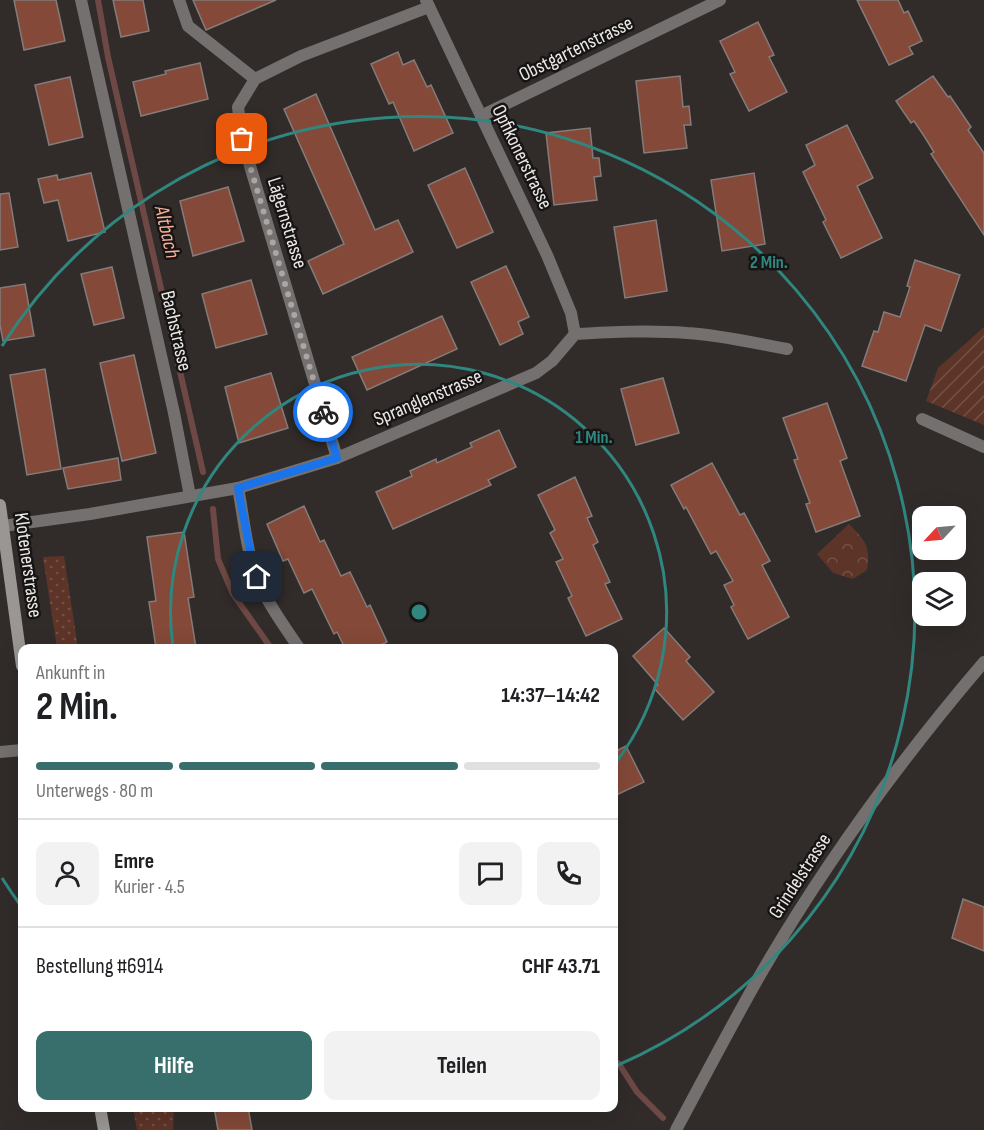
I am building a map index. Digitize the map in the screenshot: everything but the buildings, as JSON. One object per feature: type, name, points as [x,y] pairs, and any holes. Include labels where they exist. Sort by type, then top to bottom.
[{"type":"main road","name":"Klotenerstrasse","points":[[0,505],[19,644]]},
{"type":"main road","points":[[101,1112],[104,1130]]},
{"type":"street","name":"Bachstrasse","points":[[81,0],[174,413],[190,496]]},
{"type":"street","points":[[179,0],[188,26],[255,79],[301,56],[428,3]]},
{"type":"street","name":"Obstgartenstrasse","points":[[481,116],[720,0]]},
{"type":"street","name":"Opfikonerstrasse","points":[[428,3],[547,255],[572,313],[575,334]]},
{"type":"street","name":"Lägernstrasse","points":[[255,79],[238,107],[242,139],[337,458]]},
{"type":"street","points":[[575,334],[633,331],[685,333],[722,336],[787,349]]},
{"type":"street","name":"Spranglenstrasse","points":[[3,526],[90,514],[238,488],[337,458],[536,373],[552,361],[575,334]]},
{"type":"street","points":[[922,419],[984,447]]},
{"type":"street","points":[[238,488],[258,580],[272,607],[296,644]]},
{"type":"street","name":"Grindelstrasse","points":[[676,1130],[741,1009],[802,906],[855,827],[907,756],[984,662]]},
{"type":"street","points":[[0,752],[18,750]]},
{"type":"green space","points":[[984,327],[984,425],[926,401],[938,368]]},
{"type":"green space","points":[[849,524],[866,544],[868,555],[867,570],[853,579],[833,573],[817,554]]},
{"type":"green space","points":[[64,556],[77,644],[56,644],[43,557]]},
{"type":"green space","points":[[134,1112],[174,1112],[173,1130],[137,1130]]},
{"type":"waterway","name":"Altbach","points":[[98,0],[108,57],[203,472]]},
{"type":"waterway","name":"Altbach","points":[[213,509],[218,559],[233,594],[268,644]]},
{"type":"waterway","name":"Altbach","points":[[618,1063],[637,1092],[663,1118]]},
{"type":"way so far","points":[[242,139],[323,412]]},
{"type":"route","points":[[257,577],[238,488],[337,458],[323,412]]}]
